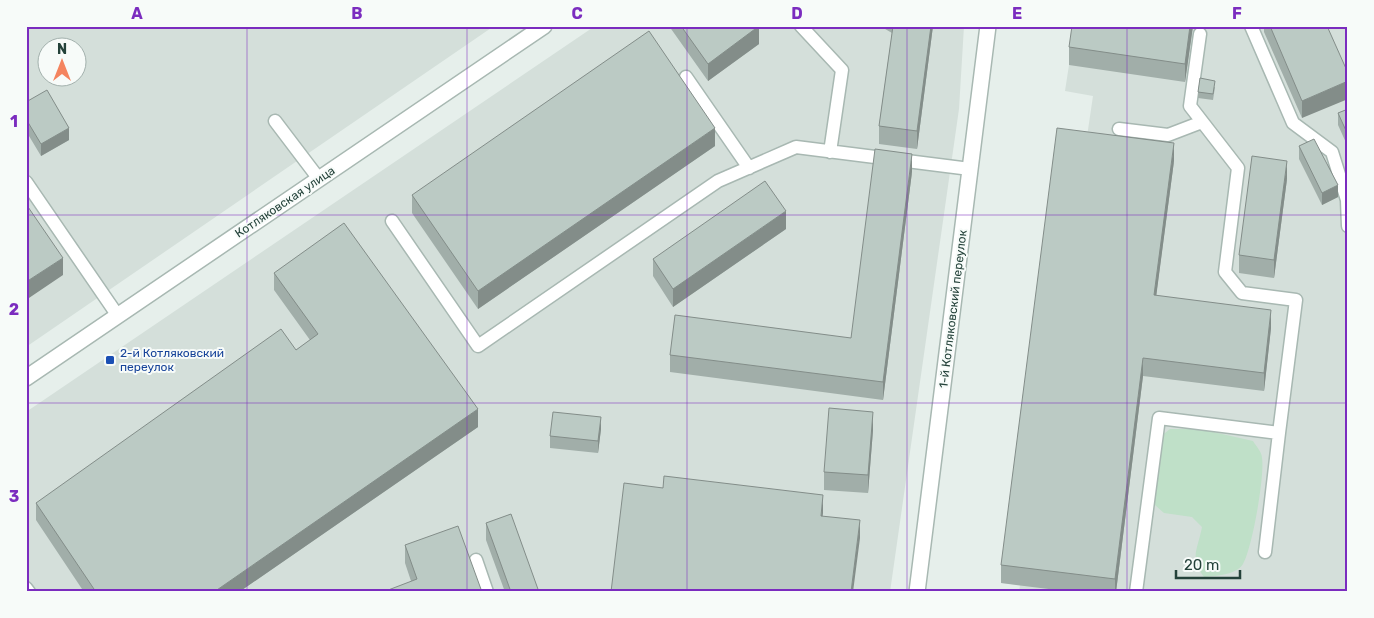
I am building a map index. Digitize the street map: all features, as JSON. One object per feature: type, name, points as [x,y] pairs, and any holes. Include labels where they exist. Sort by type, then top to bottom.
[{"type":"street","name":"Котляковская улица","points":[[26,378],[544,26]]},
{"type":"street","name":"1-й Котляковский переулок","points":[[918,592],[987,28]]},
{"type":"lane","points":[[801,26],[842,70],[830,152]]},
{"type":"lane","points":[[1251,26],[1293,123],[1332,152],[1347,200],[1348,226]]},
{"type":"lane","points":[[1200,34],[1190,106],[1238,168],[1225,272],[1242,293],[1296,300],[1265,552]]},
{"type":"lane","points":[[686,77],[749,168]]},
{"type":"lane","points":[[275,121],[319,179]]},
{"type":"lane","points":[[1119,129],[1168,135],[1202,122]]},
{"type":"lane","points":[[392,221],[478,346],[718,180],[796,147],[970,170]]},
{"type":"lane","points":[[26,182],[118,316]]},
{"type":"lane","points":[[1136,592],[1158,418],[1279,434]]},
{"type":"lane","points":[[476,560],[487,592]]},
{"type":"lane","points":[[26,588],[29,592]]},
{"type":"shaded area","points":[[26,26],[494,26],[26,347]]},
{"type":"shaded area","points":[[595,26],[964,26],[959,109],[890,592],[26,592],[26,412]]},
{"type":"shaded area","points":[[1075,26],[1348,26],[1348,592],[1019,592],[1020,585],[1001,583],[1057,146],[1085,150],[1093,96],[1065,91]]},
{"type":"green space","points":[[1170,429],[1200,429],[1253,441],[1261,454],[1262,480],[1254,528],[1247,556],[1243,564],[1236,571],[1204,577],[1199,570],[1196,559],[1202,527],[1192,517],[1164,513],[1155,505],[1153,490],[1160,437]]},
{"type":"building","points":[[681,26],[759,26],[708,64]]},
{"type":"building","points":[[893,26],[931,26],[917,131],[879,126]]},
{"type":"building","points":[[1072,26],[1190,26],[1185,64],[1069,47]]},
{"type":"building","points":[[1270,26],[1327,26],[1348,73],[1348,81],[1302,101]]},
{"type":"building","points":[[649,31],[715,128],[478,291],[412,195]]},
{"type":"building","points":[[1200,78],[1215,81],[1213,94],[1198,92]]},
{"type":"building","points":[[47,90],[69,128],[41,144],[26,119],[26,102]]},
{"type":"building","points":[[1348,109],[1348,135],[1338,113]]},
{"type":"building","points":[[1057,128],[1174,143],[1154,295],[1271,310],[1264,373],[1143,358],[1115,579],[1001,565]]},
{"type":"building","points":[[1314,139],[1338,185],[1322,193],[1299,146]]},
{"type":"building","points":[[875,149],[912,154],[883,382],[670,355],[675,315],[851,338]]},
{"type":"building","points":[[1252,156],[1287,161],[1274,260],[1239,255]]},
{"type":"building","points":[[765,181],[786,211],[673,289],[653,259]]},
{"type":"building","points":[[26,204],[63,258],[26,282]]},
{"type":"building","points":[[344,223],[478,409],[214,592],[96,592],[36,503],[281,329],[296,350],[318,334],[274,273]]},
{"type":"building","points":[[829,408],[873,412],[868,475],[824,472]]},
{"type":"building","points":[[553,412],[601,417],[598,441],[550,436]]},
{"type":"building","points":[[664,476],[823,495],[821,516],[860,520],[851,592],[611,592],[624,483],[663,488]]},
{"type":"building","points":[[511,514],[539,592],[511,592],[486,523]]},
{"type":"building","points":[[458,526],[482,592],[383,592],[417,579],[405,545]]},
{"type":"place","name":"2-й Котляковский переулок","points":[[110,360]]}]
